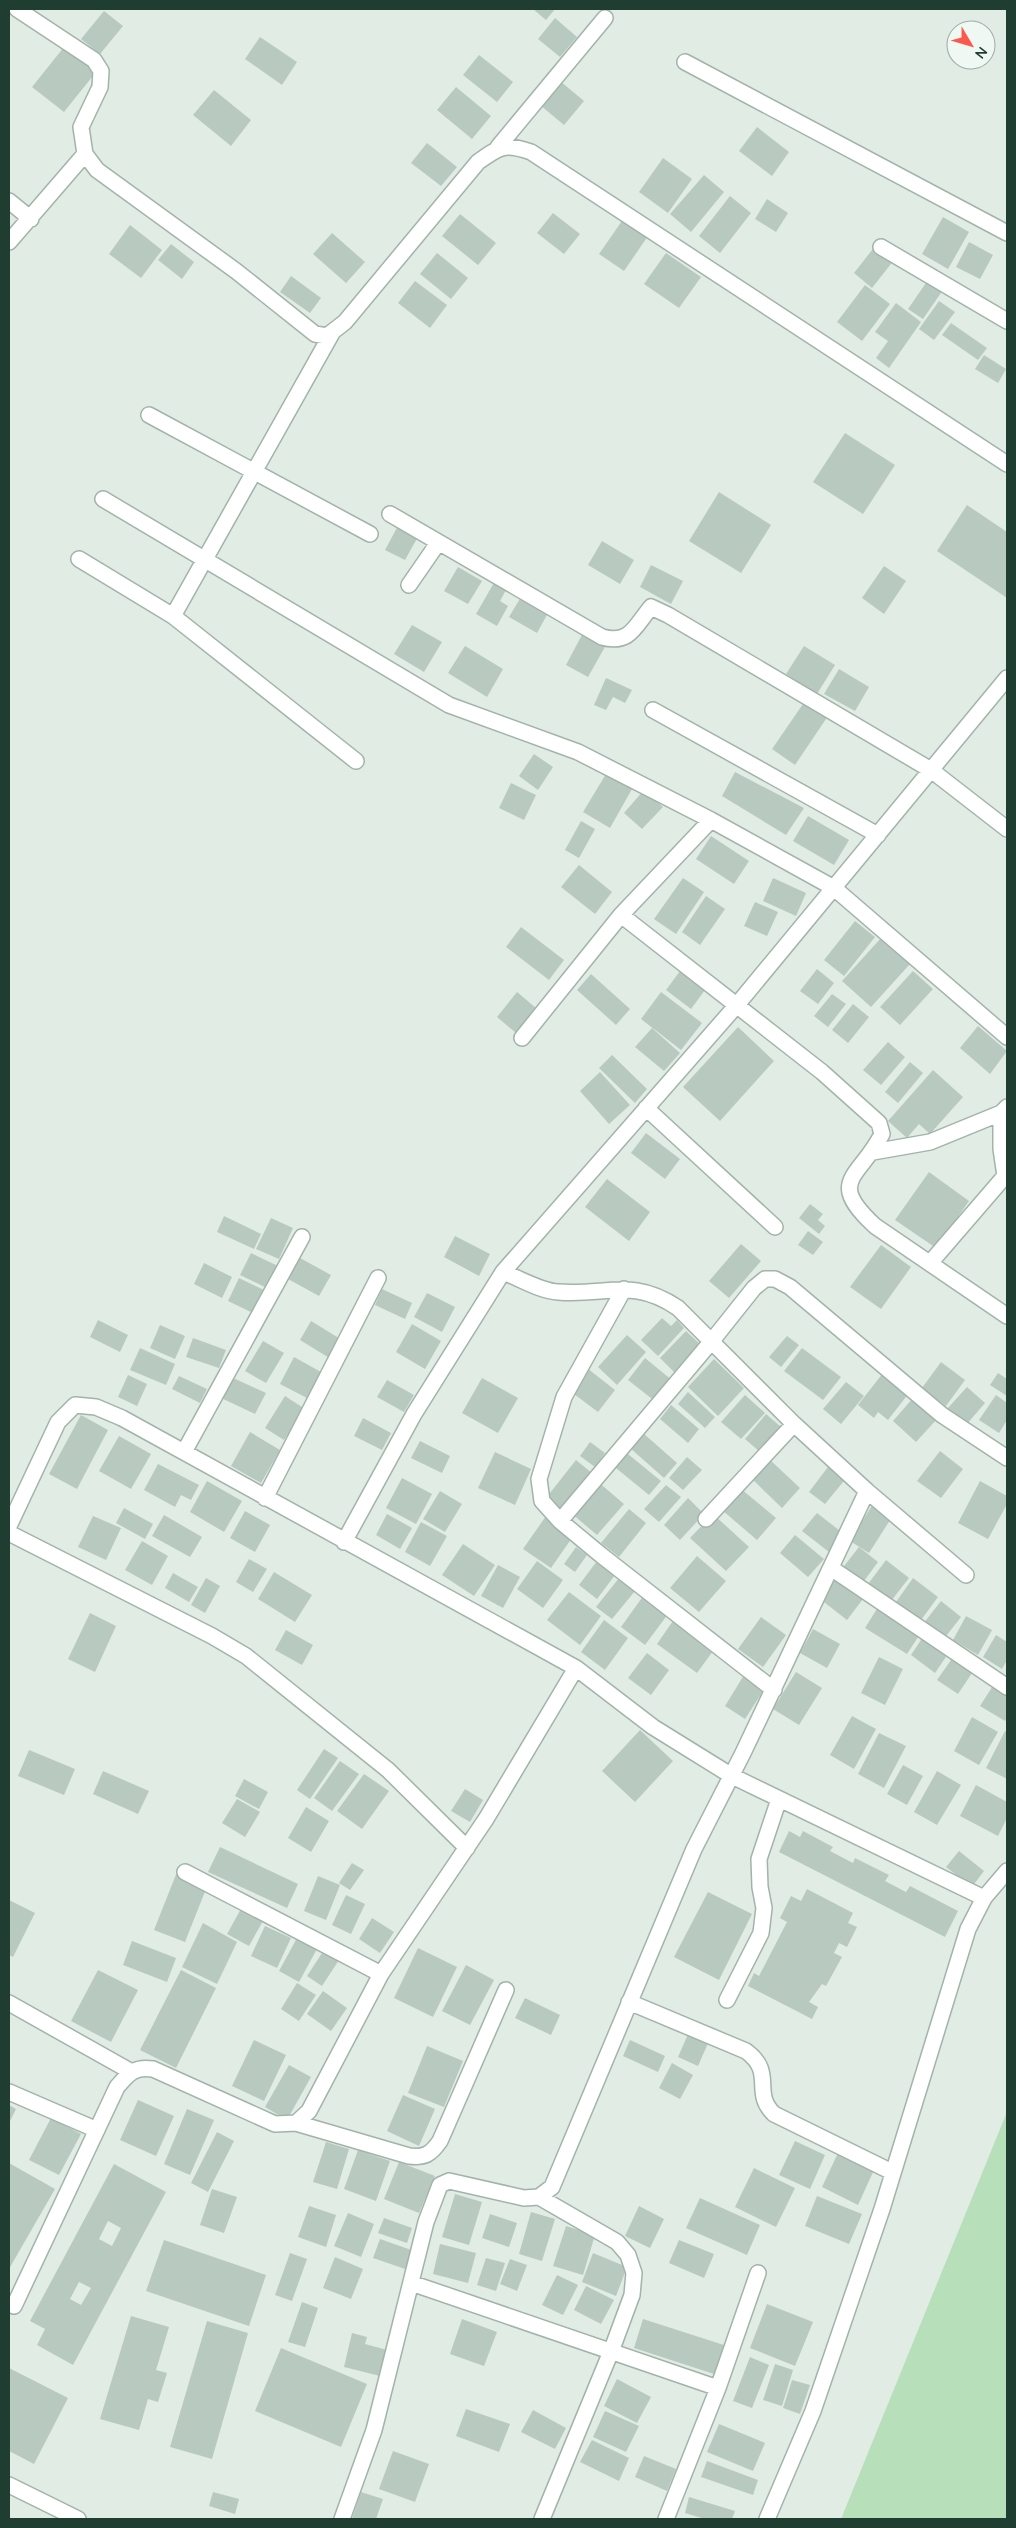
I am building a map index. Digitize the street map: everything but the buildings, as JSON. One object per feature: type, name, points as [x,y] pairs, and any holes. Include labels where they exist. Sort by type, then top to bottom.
[{"type":"street","points":[[17,9],[94,60],[101,71],[100,87],[81,127],[85,154],[97,170],[118,188],[229,266],[314,334],[327,336],[345,322],[478,162],[498,147],[605,18]]},
{"type":"street","points":[[685,62],[1007,233]]},
{"type":"street","points":[[498,147],[514,146],[531,152],[1007,464]]},
{"type":"street","points":[[9,242],[31,219],[85,154]]},
{"type":"street","points":[[9,201],[31,219]]},
{"type":"street","points":[[881,247],[1007,321]]},
{"type":"street","points":[[173,616],[332,333]]},
{"type":"street","points":[[149,415],[370,534]]},
{"type":"street","points":[[103,499],[449,704],[578,752],[711,820],[834,888],[1007,1037]]},
{"type":"street","points":[[390,514],[602,637],[620,640],[629,635],[652,607],[668,614],[931,770],[1007,830]]},
{"type":"street","points":[[409,585],[438,543]]},
{"type":"street","points":[[79,559],[173,616],[356,761]]},
{"type":"street","points":[[344,1542],[414,1414],[503,1272],[736,1006],[931,770],[1005,687]]},
{"type":"street","points":[[653,710],[878,835]]},
{"type":"street","points":[[522,1038],[621,915],[711,820]]},
{"type":"street","points":[[621,915],[822,1072],[879,1122],[882,1134],[873,1152],[857,1167],[851,1181],[849,1195],[856,1208],[875,1226],[1007,1316]]},
{"type":"street","points":[[646,1108],[775,1227]]},
{"type":"street","points":[[873,1152],[930,1142],[1004,1110],[1001,1149],[1006,1176],[930,1263]]},
{"type":"street","points":[[184,1452],[302,1238]]},
{"type":"street","points":[[503,1272],[555,1292],[642,1290],[659,1296],[678,1308],[794,1424],[867,1491],[966,1575]]},
{"type":"street","points":[[265,1498],[378,1278]]},
{"type":"street","points":[[560,1521],[711,1342],[754,1288],[765,1279],[775,1279],[790,1287],[942,1415],[1007,1458]]},
{"type":"street","points":[[624,1290],[564,1397],[539,1479],[542,1501],[560,1521],[774,1690]]},
{"type":"street","points":[[9,1526],[58,1422],[75,1405],[96,1407],[122,1418],[344,1542],[576,1668],[654,1727],[732,1776],[984,1898]]},
{"type":"street","points":[[706,1519],[794,1424]]},
{"type":"street","points":[[539,2197],[552,2187],[694,1849],[774,1690],[867,1491]]},
{"type":"street","points":[[9,1534],[212,1636],[246,1656],[388,1770],[466,1848]]},
{"type":"street","points":[[831,1568],[1007,1687]]},
{"type":"street","points":[[296,2123],[309,2111],[381,1974],[486,1819],[576,1668]]},
{"type":"street","points":[[727,2000],[761,1933],[764,1908],[760,1887],[759,1859],[779,1799]]},
{"type":"street","points":[[767,2519],[813,2411],[882,2209],[968,1929],[984,1898],[1007,1871]]},
{"type":"street","points":[[185,1872],[381,1974]]},
{"type":"street","points":[[11,2309],[117,2087],[130,2071],[142,2067],[153,2069],[275,2124],[296,2123],[409,2156],[421,2157],[431,2153],[440,2141],[506,1990]]},
{"type":"street","points":[[629,2002],[746,2051],[756,2058],[761,2066],[764,2081],[762,2096],[765,2106],[774,2114],[892,2172]]},
{"type":"street","points":[[9,2003],[130,2071]]},
{"type":"street","points":[[9,2092],[96,2130]]},
{"type":"street","points":[[342,2519],[374,2430],[426,2222],[440,2185],[449,2181],[524,2198],[539,2197],[617,2242],[628,2255],[634,2273],[632,2295],[612,2350],[542,2519]]},
{"type":"street","points":[[666,2519],[718,2388],[758,2273]]},
{"type":"street","points":[[411,2283],[612,2350],[718,2388]]},
{"type":"street","points":[[9,2485],[78,2519]]},
{"type":"green space","points":[[1007,2112],[1007,2519],[841,2519]]}]
